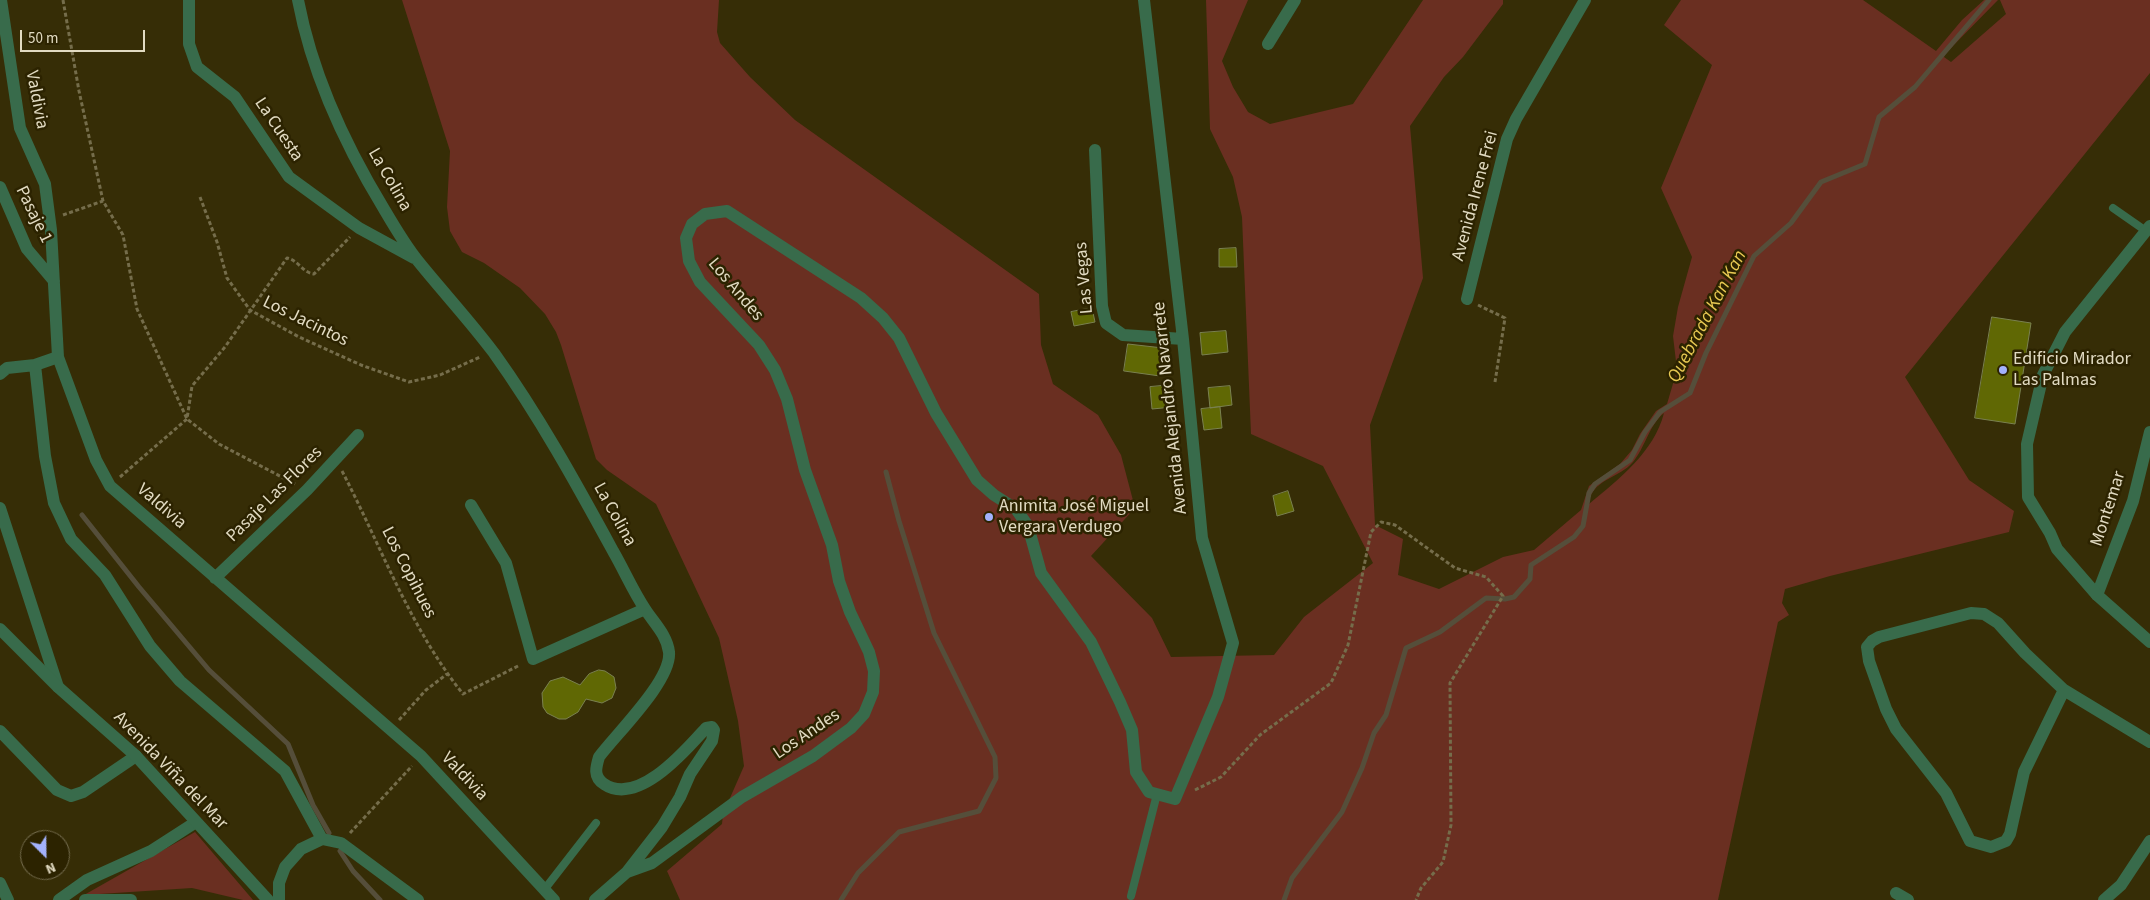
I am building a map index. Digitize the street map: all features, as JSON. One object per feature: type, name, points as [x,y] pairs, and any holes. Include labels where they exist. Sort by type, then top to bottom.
[{"type":"street","name":"Valdivia","points":[[1,0],[20,128],[45,184],[50,220],[58,357],[96,460],[110,486],[421,756],[554,900]]},
{"type":"street","name":"La Cuesta","points":[[189,0],[189,44],[197,67],[235,97],[289,177],[360,228],[417,260]]},
{"type":"street","name":"La Colina","points":[[298,0],[304,31],[333,111],[371,188],[417,260],[492,352],[519,389],[563,459],[645,609],[662,632],[669,652],[667,669],[658,686],[599,757],[595,769],[599,780],[607,786],[620,788],[630,788],[644,783],[678,759],[706,728],[712,727],[715,733],[712,741],[690,774],[680,797],[662,827],[627,872]]},
{"type":"street","name":"Avenida Alejandro Navarrete","points":[[1144,0],[1183,339],[1202,538],[1233,643],[1218,697],[1175,799]]},
{"type":"street","points":[[1268,44],[1295,0]]},
{"type":"street","name":"Avenida Irene Frei","points":[[1467,299],[1507,139],[1516,119],[1585,0]]},
{"type":"street","name":"Las Vegas","points":[[1095,150],[1102,306],[1106,323],[1123,335],[1183,339]]},
{"type":"street","name":"Pasaje 1","points":[[0,187],[26,249],[54,281]]},
{"type":"street","name":"Los Andes","points":[[595,900],[627,872],[652,863],[742,797],[813,756],[851,728],[864,714],[873,692],[874,671],[869,652],[850,612],[839,581],[832,545],[805,470],[787,399],[775,370],[759,345],[700,282],[689,261],[686,238],[692,224],[705,214],[727,211],[861,298],[883,318],[898,338],[936,413],[977,480],[994,495],[1016,509],[1028,526],[1041,573],[1091,642],[1120,702],[1132,730],[1136,772],[1149,792],[1175,799]]},
{"type":"street","points":[[2148,228],[2065,332],[2043,375],[2027,444],[2028,497],[2050,533],[2057,549],[2097,595],[2150,642]]},
{"type":"street","points":[[0,374],[7,368],[35,365],[58,357]]},
{"type":"street","points":[[35,365],[45,456],[54,503],[71,539],[105,575],[150,646],[180,681],[285,771],[322,839]]},
{"type":"street","name":"Montemar","points":[[2097,595],[2133,501],[2150,432]]},
{"type":"street","name":"Pasaje Las Flores","points":[[215,578],[307,490],[358,435]]},
{"type":"street","points":[[471,505],[506,563],[533,658],[645,609]]},
{"type":"street","points":[[0,508],[58,687]]},
{"type":"street","points":[[2064,690],[2024,772],[2010,834],[2006,841],[1990,847],[1970,841],[1946,793],[1896,729],[1886,709],[1869,661],[1867,647],[1872,641],[1893,633],[1971,613],[1984,614],[1998,623],[2025,653],[2064,690],[2150,742]]},
{"type":"street","points":[[2125,618],[2132,619],[2150,630]]},
{"type":"street","name":"Avenida Viña del Mar","points":[[0,628],[58,687],[136,756],[268,900]]},
{"type":"street","points":[[0,731],[57,790],[71,796],[84,792],[136,756]]},
{"type":"street","points":[[58,900],[87,880],[151,851],[196,822]]},
{"type":"street","points":[[279,900],[279,884],[285,867],[301,849],[322,839],[341,843],[418,900]]},
{"type":"street","points":[[2104,900],[2121,885],[2150,843]]},
{"type":"street","points":[[0,883],[8,900]]},
{"type":"street","points":[[1892,897],[1908,900]]},
{"type":"street","points":[[85,900],[131,900]]},
{"type":"lane","points":[[2113,208],[2148,228]]},
{"type":"lane","points":[[1131,896],[1157,794]]},
{"type":"lane","points":[[544,890],[596,823]]},
{"type":"path","points":[[63,0],[79,91],[103,201],[123,235],[137,309],[187,419],[219,444],[307,490]]},
{"type":"path","name":"Los Jacintos","points":[[200,197],[217,242],[227,278],[250,310],[299,337],[361,365],[409,382],[440,375],[492,352]]},
{"type":"path","points":[[50,220],[103,201]]},
{"type":"path","points":[[110,486],[187,419],[192,386],[225,347],[287,258],[294,259],[309,274],[314,274],[360,228]]},
{"type":"path","points":[[1467,299],[1505,318],[1495,382]]},
{"type":"path","name":"Los Copihues","points":[[336,459],[398,588],[447,674],[463,694],[533,658]]},
{"type":"path","points":[[1175,799],[1221,777],[1260,735],[1331,683],[1348,645],[1371,532],[1381,522],[1395,525],[1455,568],[1486,578],[1503,596],[1450,683],[1451,825],[1443,862],[1422,888],[1416,900]]},
{"type":"path","points":[[391,729],[426,690],[447,674]]},
{"type":"path","points":[[341,843],[421,756]]},
{"type":"shaded area","points":[[402,0],[719,0],[717,32],[720,43],[750,77],[795,120],[1039,294],[1041,345],[1053,384],[1098,415],[1121,455],[1135,508],[1091,556],[1152,618],[1171,657],[1274,655],[1304,617],[1373,563],[1323,466],[1251,434],[1242,217],[1233,177],[1210,129],[1206,0],[1248,0],[1222,61],[1233,87],[1248,112],[1270,124],[1353,104],[1423,0],[1503,0],[1503,4],[1463,57],[1444,77],[1410,126],[1423,278],[1370,425],[1375,525],[1403,539],[1398,575],[1439,589],[1503,557],[1534,550],[1581,510],[1589,486],[1620,464],[1632,450],[1640,434],[1656,411],[1667,404],[1677,370],[1673,336],[1678,307],[1692,257],[1661,188],[1712,65],[1664,25],[1681,0],[1863,0],[1936,51],[1962,20],[1984,0],[1998,0],[1945,54],[1944,57],[1951,62],[2006,14],[2000,0],[2150,0],[2150,73],[1905,377],[1969,480],[2014,511],[2009,532],[1830,576],[1785,589],[1782,603],[1789,615],[1778,622],[1718,900],[680,900],[667,871],[722,824],[723,814],[744,766],[738,721],[719,638],[656,504],[607,470],[596,459],[561,345],[556,332],[545,314],[520,288],[484,263],[462,252],[450,231],[447,207],[450,151]],"holes":[[[1664,413],[1659,427],[1644,452],[1634,464],[1589,504],[1594,490],[1600,484],[1633,462],[1651,430]]]},
{"type":"shaded area","points":[[195,832],[253,900],[243,900],[192,888],[84,895]]},
{"type":"building","points":[[1236,248],[1237,267],[1219,267],[1219,249]]},
{"type":"building","points":[[1092,308],[1095,322],[1074,326],[1071,312]]},
{"type":"building","name":"Edificio Mirador Las Palmas","points":[[1992,317],[2031,323],[2015,424],[1975,418]]},
{"type":"building","points":[[1226,331],[1228,352],[1202,355],[1200,333]]},
{"type":"building","points":[[1128,344],[1163,348],[1160,376],[1124,371]]},
{"type":"building","points":[[1172,385],[1173,407],[1152,409],[1150,387]]},
{"type":"building","points":[[1230,386],[1232,405],[1210,408],[1208,388]]},
{"type":"building","points":[[1220,407],[1222,428],[1204,430],[1201,409]]},
{"type":"building","points":[[1288,491],[1294,511],[1277,516],[1273,496]]},
{"type":"building","points":[[599,670],[605,671],[614,677],[616,688],[612,698],[602,703],[586,699],[578,712],[566,719],[559,719],[547,713],[543,707],[542,693],[550,681],[563,677],[580,685],[589,674]]},
{"type":"waterway","name":"Quebrada Kan Kan","points":[[1284,900],[1292,878],[1342,812],[1362,768],[1374,733],[1386,715],[1406,648],[1440,632],[1486,598],[1505,599],[1514,597],[1530,579],[1531,565],[1574,537],[1583,526],[1589,493],[1595,484],[1630,460],[1645,432],[1660,412],[1690,393],[1706,353],[1754,256],[1791,223],[1821,182],[1865,164],[1879,117],[1915,87],[1989,0]]},
{"type":"waterway","points":[[841,900],[858,873],[899,832],[979,811],[996,778],[995,757],[934,633],[899,521],[886,472]]},
{"type":"waterway","points":[[82,515],[139,587],[209,670],[288,744],[313,805],[329,833]]},
{"type":"waterway","points":[[340,851],[353,871],[380,900]]},
{"type":"place","name":"Edificio Mirador Las Palmas","points":[[2003,370]]},
{"type":"place","name":"Animita José Miguel Vergara Verdugo","points":[[989,517]]}]
